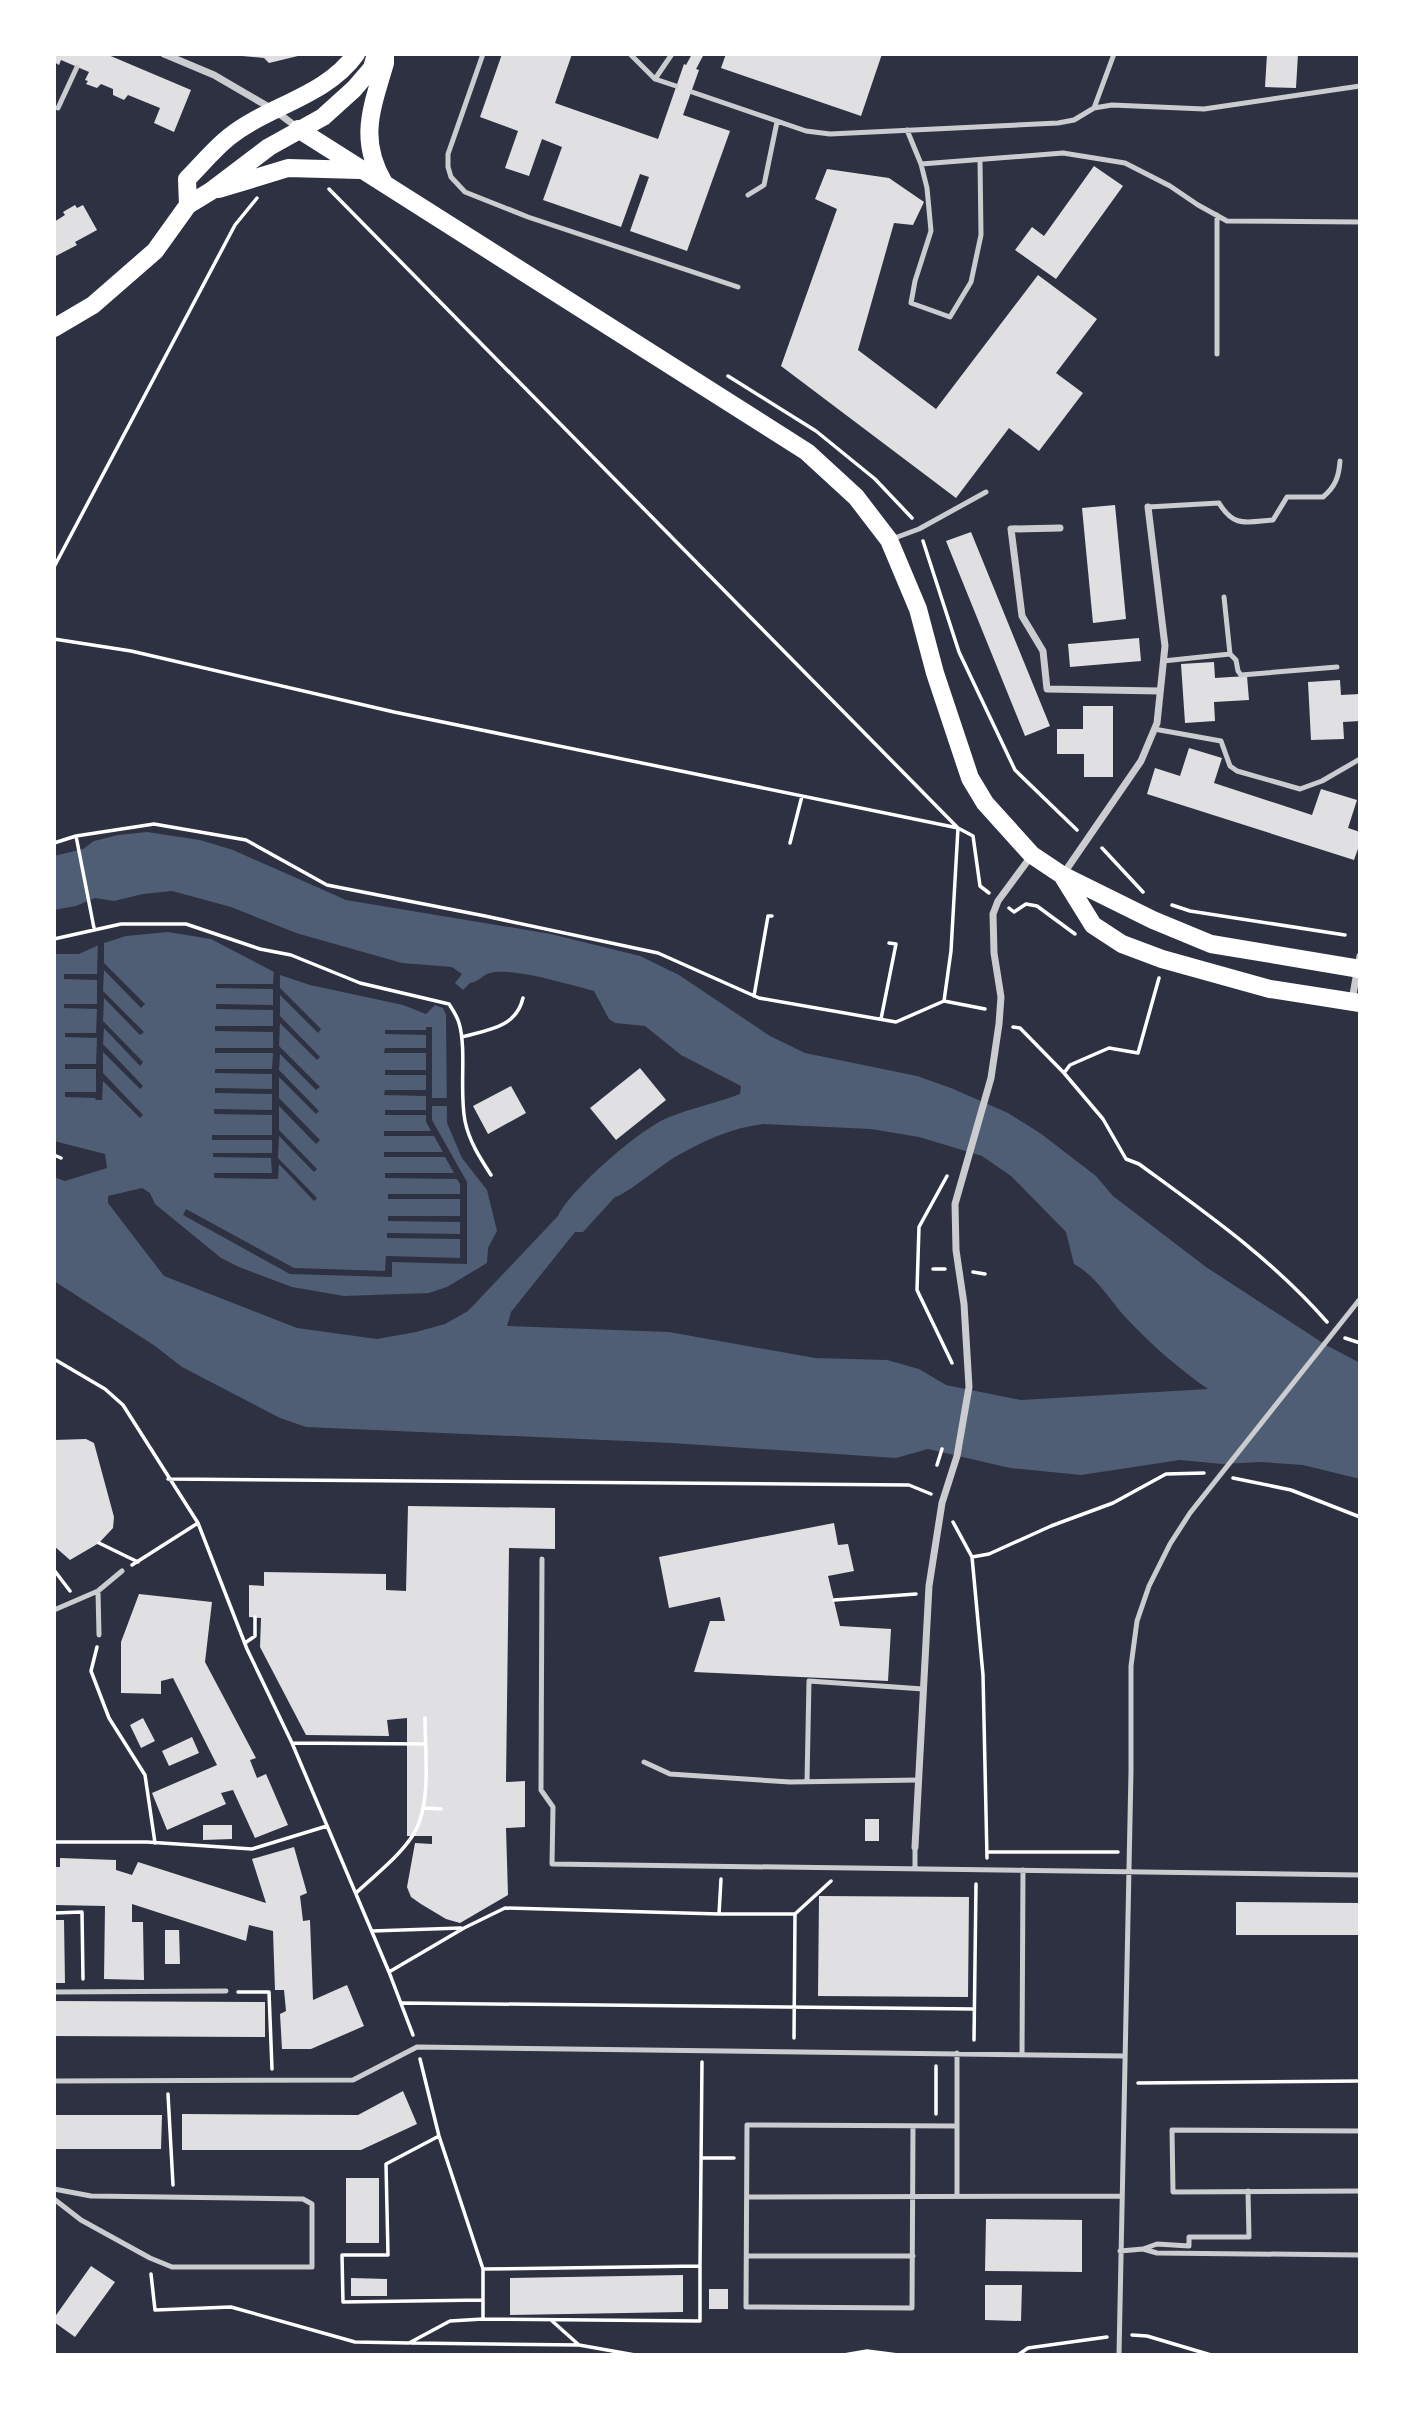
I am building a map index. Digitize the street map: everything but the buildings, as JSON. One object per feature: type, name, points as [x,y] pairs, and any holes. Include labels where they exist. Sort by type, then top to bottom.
[{"type":"main road","points":[[188,205],[187,178],[230,136],[274,110],[314,92],[348,65],[356,54]]},
{"type":"main road","points":[[54,328],[93,304],[155,251],[188,205],[211,191],[269,146],[323,117],[354,89],[372,68],[376,54]]},
{"type":"main road","points":[[384,54],[385,62],[369,123],[371,158],[384,183]]},
{"type":"main road","points":[[298,129],[807,452],[856,497],[889,540],[918,609],[939,685],[970,778],[985,803],[1032,855],[1062,875],[1153,920],[1211,944],[1359,965]]},
{"type":"main road","points":[[211,191],[288,169],[363,171]]},
{"type":"main road","points":[[1062,875],[1093,925],[1122,944],[1162,959],[1270,989],[1355,1002]]},
{"type":"street","points":[[164,54],[182,58],[214,75],[274,110],[298,129]]},
{"type":"street","points":[[1062,875],[1141,761],[1154,729],[1164,646],[1148,507]]},
{"type":"street","points":[[1060,528],[1011,529],[1022,616],[1044,651],[1047,690],[1160,691]]},
{"type":"street","points":[[915,1847],[929,1586],[942,1503],[957,1456],[968,1387],[964,1304],[956,1250],[955,1204],[991,1078],[1001,998],[994,953],[993,914],[998,901],[1032,855]]},
{"type":"street","points":[[1355,1002],[1359,965]]},
{"type":"lane","points":[[483,54],[448,154],[451,177],[466,192],[528,216],[738,287]]},
{"type":"lane","points":[[630,54],[655,79],[676,86]]},
{"type":"lane","points":[[655,79],[672,54]]},
{"type":"lane","points":[[1094,108],[1114,54]]},
{"type":"lane","points":[[58,108],[77,67]]},
{"type":"lane","points":[[692,92],[777,122],[807,131],[830,134],[1058,123],[1074,120],[1094,108],[1112,105],[1204,109],[1360,86]]},
{"type":"lane","points":[[748,195],[764,185],[777,122]]},
{"type":"lane","points":[[907,130],[921,164],[927,188],[931,231],[911,303],[950,317],[971,282],[981,235],[980,160]]},
{"type":"lane","points":[[921,164],[1063,153],[1125,163],[1170,186],[1227,221],[1360,222]]},
{"type":"lane","points":[[1217,215],[1217,354]]},
{"type":"lane","points":[[1148,507],[1219,503],[1227,516],[1239,523],[1273,520],[1287,497],[1323,497],[1332,489],[1339,475],[1340,461]]},
{"type":"lane","points":[[889,540],[919,528],[986,492]]},
{"type":"lane","points":[[1224,597],[1230,654],[1236,660],[1241,675],[1337,667]]},
{"type":"lane","points":[[1163,662],[1230,654]]},
{"type":"lane","points":[[1154,729],[1221,741],[1230,766],[1237,771],[1300,789],[1322,781],[1360,759]]},
{"type":"lane","points":[[1119,2355],[1131,1666],[1137,1621],[1149,1586],[1170,1544],[1190,1513],[1360,1299]]},
{"type":"lane","points":[[542,1559],[541,1790],[553,1807],[552,1864],[1360,1875]]},
{"type":"lane","points":[[54,1610],[98,1591],[122,1571]]},
{"type":"lane","points":[[98,1591],[99,1635]]},
{"type":"lane","points":[[807,1782],[809,1681],[923,1689]]},
{"type":"lane","points":[[644,1762],[670,1774],[807,1782],[918,1780]]},
{"type":"lane","points":[[915,1847],[915,1868]]},
{"type":"lane","points":[[1022,2054],[1023,1870]]},
{"type":"lane","points":[[54,1992],[226,1991]]},
{"type":"lane","points":[[54,2081],[353,2080],[417,2047],[1124,2056]]},
{"type":"lane","points":[[957,2053],[957,2196]]},
{"type":"lane","points":[[913,2126],[912,2308],[746,2307],[747,2125],[956,2126]]},
{"type":"lane","points":[[1360,2131],[1172,2130],[1173,2192],[1360,2191]]},
{"type":"lane","points":[[54,2189],[91,2196],[303,2199],[312,2204],[312,2267],[172,2267],[149,2258],[81,2220],[54,2199]]},
{"type":"lane","points":[[1120,2250],[1143,2249],[1157,2244],[1189,2246],[1189,2237],[1249,2237],[1248,2191]]},
{"type":"lane","points":[[747,2197],[1121,2196]]},
{"type":"lane","points":[[1143,2249],[1157,2253],[1360,2255]]},
{"type":"lane","points":[[747,2256],[912,2256]]},
{"type":"path","points":[[323,183],[958,828],[951,951],[944,1001]]},
{"type":"path","points":[[54,567],[235,225],[260,194]]},
{"type":"path","points":[[724,374],[816,431],[876,479],[919,528],[959,652],[1016,770],[1077,830]]},
{"type":"path","points":[[54,639],[131,651],[394,712],[958,828],[973,836],[980,886]]},
{"type":"path","points":[[790,843],[802,796]]},
{"type":"path","points":[[54,844],[76,836],[154,824],[246,840],[327,885],[658,953],[754,996],[897,1022],[944,1001],[985,1008],[986,1021]]},
{"type":"path","points":[[76,836],[93,928]]},
{"type":"path","points":[[1102,848],[1145,894]]},
{"type":"path","points":[[1014,912],[1026,904]]},
{"type":"path","points":[[1170,904],[1190,911],[1345,935]]},
{"type":"path","points":[[754,996],[768,916],[772,916]]},
{"type":"path","points":[[54,939],[93,928],[121,924],[186,923],[260,949],[291,956],[360,983],[449,1004],[459,1022],[465,1124],[476,1151],[491,1175]]},
{"type":"path","points":[[881,1019],[896,944],[889,943]]},
{"type":"path","points":[[1064,1073],[1070,1065],[1109,1048],[1138,1054],[1159,976]]},
{"type":"path","points":[[461,1037],[507,1024],[523,998]]},
{"type":"path","points":[[1020,1028],[1064,1073],[1102,1119],[1126,1159],[1139,1164],[1243,1240],[1305,1297],[1330,1326]]},
{"type":"path","points":[[54,1155],[61,1158]]},
{"type":"path","points":[[947,1175],[919,1227],[916,1290],[954,1367]]},
{"type":"path","points":[[1338,1336],[1360,1343]]},
{"type":"path","points":[[54,1359],[105,1389],[123,1405],[198,1523],[245,1643],[292,1742],[372,1931],[417,2047],[439,2136],[483,2269],[483,2319]]},
{"type":"path","points":[[972,1556],[989,1554],[1051,1526],[1113,1503],[1166,1474],[1212,1474]]},
{"type":"path","points":[[1225,1477],[1291,1490],[1360,1517]]},
{"type":"path","points":[[169,1479],[909,1485],[928,1492],[942,1503],[972,1556],[983,1675],[987,1869]]},
{"type":"path","points":[[122,1571],[198,1523]]},
{"type":"path","points":[[99,1543],[138,1562]]},
{"type":"path","points":[[54,1570],[76,1600]]},
{"type":"path","points":[[834,1600],[913,1594]]},
{"type":"path","points":[[245,1643],[255,1636],[255,1617]]},
{"type":"path","points":[[99,1635],[91,1671],[109,1718],[145,1775],[155,1843]]},
{"type":"path","points":[[356,1893],[414,1834],[424,1808],[425,1718]]},
{"type":"path","points":[[292,1742],[425,1744]]},
{"type":"path","points":[[424,1808],[441,1809]]},
{"type":"path","points":[[54,1842],[155,1843],[252,1849],[327,1826]]},
{"type":"path","points":[[987,1852],[1128,1852]]},
{"type":"path","points":[[719,1914],[720,1879],[732,1879]]},
{"type":"path","points":[[389,1972],[464,1928],[505,1908],[795,1914],[832,1880],[820,1880]]},
{"type":"path","points":[[974,2054],[976,1881]]},
{"type":"path","points":[[54,1913],[82,1912],[83,1992]]},
{"type":"path","points":[[794,2052],[795,1914]]},
{"type":"path","points":[[372,1931],[464,1928]]},
{"type":"path","points":[[226,1991],[269,1992],[272,2081]]},
{"type":"path","points":[[401,2003],[974,2009]]},
{"type":"path","points":[[409,2343],[450,2320],[700,2320],[702,2051]]},
{"type":"path","points":[[936,2053],[936,2126]]},
{"type":"path","points":[[1123,2083],[1360,2081]]},
{"type":"path","points":[[168,2082],[173,2197]]},
{"type":"path","points":[[439,2136],[386,2164],[388,2255],[342,2255],[343,2302],[483,2301]]},
{"type":"path","points":[[701,2158],[747,2158]]},
{"type":"path","points":[[149,2258],[155,2310],[231,2307],[355,2342],[579,2345],[635,2355]]},
{"type":"path","points":[[483,2269],[700,2266]]},
{"type":"path","points":[[549,2319],[579,2345]]},
{"type":"path","points":[[1018,2355],[1028,2348],[1118,2335],[1147,2336],[1211,2355]]},
{"type":"path","points":[[844,2355],[867,2351],[898,2355]]},
{"type":"water","points":[[147,832],[200,840],[233,850],[346,900],[551,934],[640,956],[679,975],[770,1036],[805,1053],[917,1076],[1008,1113],[1040,1133],[1096,1176],[1113,1196],[1206,1267],[1326,1345],[1360,1363],[1360,1479],[1303,1465],[1261,1462],[1222,1464],[1180,1460],[1081,1475],[1010,1468],[928,1449],[896,1458],[672,1443],[306,1427],[280,1418],[182,1367],[155,1346],[54,1281],[54,1177],[65,1181],[107,1168],[105,1154],[54,1141],[54,954],[79,954],[126,936],[168,932],[211,939],[280,975],[310,985],[403,1005],[426,1014],[435,1005],[443,1008],[446,1015],[447,1123],[462,1158],[487,1190],[497,1231],[488,1248],[487,1263],[447,1287],[429,1293],[344,1296],[292,1287],[221,1258],[155,1204],[150,1193],[142,1188],[108,1196],[108,1203],[164,1276],[297,1328],[377,1339],[445,1324],[468,1311],[558,1216],[591,1176],[624,1147],[667,1118],[740,1094],[741,1086],[681,1055],[645,1026],[615,1023],[609,1019],[594,991],[556,981],[526,974],[500,972],[487,974],[463,990],[455,983],[462,974],[452,967],[402,963],[296,933],[231,907],[172,891],[114,901],[95,898],[76,906],[54,910],[54,856],[83,849],[94,841]],"holes":[[[763,1124],[871,1129],[919,1137],[982,1156],[1011,1176],[1066,1232],[1074,1264],[1097,1283],[1148,1340],[1208,1389],[1021,1400],[946,1385],[919,1369],[887,1360],[815,1358],[669,1332],[507,1326],[511,1312],[575,1232],[583,1232],[615,1197],[686,1151],[728,1132]]]},
{"type":"pier","points":[[104,939],[104,963],[145,1004],[141,1008],[104,970],[103,991],[144,1032],[140,1035],[104,998],[103,1021],[143,1062],[140,1066],[104,1028],[103,1044],[143,1086],[140,1089],[103,1052],[103,1073],[143,1115],[140,1118],[103,1081],[102,1100],[65,1097],[65,1092],[96,1092],[96,1069],[65,1069],[65,1064],[96,1064],[97,1038],[65,1037],[65,1033],[96,1033],[97,1009],[64,1008],[64,1004],[97,1004],[97,980],[64,979],[64,974],[97,974],[98,941]]},
{"type":"pier","points":[[274,967],[280,971],[280,988],[321,1029],[318,1033],[280,995],[280,1016],[320,1057],[317,1060],[280,1023],[279,1046],[320,1087],[316,1090],[280,1054],[279,1070],[319,1111],[316,1114],[279,1077],[279,1098],[320,1140],[316,1144],[279,1106],[279,1130],[317,1169],[314,1172],[279,1136],[278,1158],[317,1198],[314,1201],[279,1164],[278,1179],[214,1178],[214,1173],[272,1173],[271,1158],[213,1157],[213,1153],[272,1153],[272,1140],[212,1140],[212,1135],[272,1135],[272,1115],[214,1114],[214,1109],[272,1110],[272,1094],[215,1093],[215,1088],[272,1089],[272,1074],[215,1073],[215,1069],[272,1069],[273,1053],[215,1053],[215,1048],[273,1048],[273,1032],[215,1031],[215,1026],[273,1026],[273,1010],[216,1009],[216,1004],[273,1005],[273,989],[216,988],[216,984],[273,984]]},
{"type":"pier","points":[[426,1027],[432,1027],[432,1098],[450,1098],[450,1106],[432,1106],[432,1120],[467,1182],[467,1264],[392,1262],[392,1277],[290,1274],[183,1215],[186,1209],[294,1268],[385,1271],[386,1256],[460,1258],[460,1239],[387,1238],[387,1233],[460,1234],[460,1222],[388,1221],[388,1216],[460,1216],[460,1199],[388,1199],[388,1194],[460,1194],[457,1179],[385,1178],[385,1173],[454,1173],[445,1157],[384,1157],[384,1152],[443,1152],[434,1136],[384,1136],[384,1131],[431,1131],[426,1115],[385,1115],[385,1110],[426,1110],[426,1096],[384,1095],[385,1090],[426,1090],[426,1075],[385,1075],[385,1070],[426,1070],[426,1053],[384,1053],[385,1048],[426,1048],[426,1035],[385,1034],[385,1030],[426,1030]]}]
